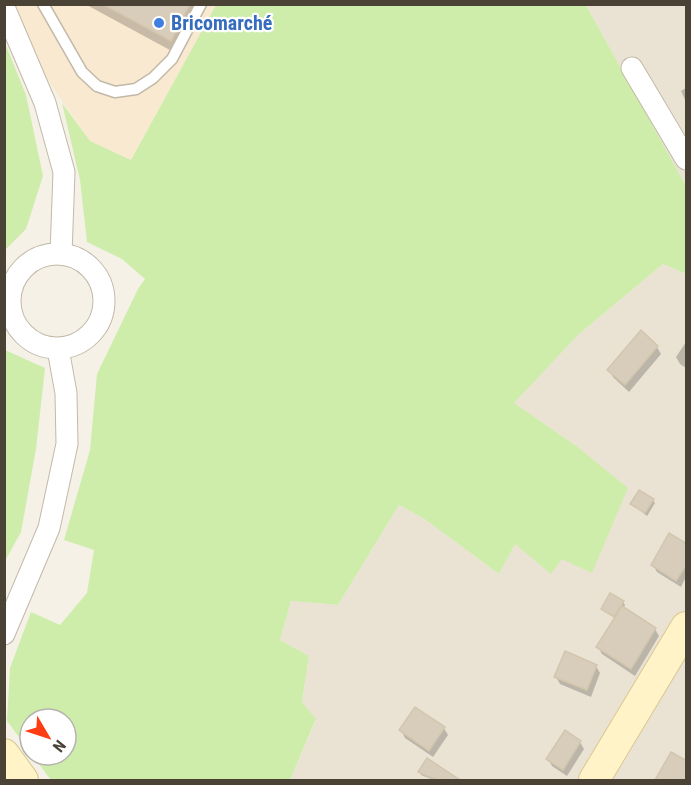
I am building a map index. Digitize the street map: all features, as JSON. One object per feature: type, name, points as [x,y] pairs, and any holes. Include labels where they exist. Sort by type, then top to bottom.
[{"type":"main road","points":[[594,780],[687,627]]},
{"type":"main road","points":[[4,754],[23,780]]},
{"type":"street","points":[[4,7],[45,104],[64,172],[61,254]]},
{"type":"street","points":[[632,68],[687,159]]},
{"type":"street","points":[[61,254],[73,256],[87,264],[98,277],[103,290],[104,304],[101,318],[94,331],[83,341],[58,349],[40,346],[26,338],[15,325],[9,309],[10,293],[16,277],[26,264],[41,256],[61,254]]},
{"type":"street","points":[[4,634],[49,528],[67,444],[66,393],[58,349]]},
{"type":"lane","points":[[43,4],[82,72],[97,86],[115,92],[136,89],[153,78],[172,58],[201,4]]},
{"type":"shaded area","points":[[4,5],[216,5],[131,160],[90,141],[5,18]]},
{"type":"shaded area","points":[[586,5],[686,5],[686,186]]},
{"type":"shaded area","points":[[663,264],[686,274],[686,780],[290,780],[316,720],[302,702],[309,656],[280,640],[291,601],[338,605],[399,505],[423,518],[499,574],[515,543],[551,573],[562,559],[575,445],[513,403],[578,335]]},
{"type":"green space","points":[[216,5],[586,5],[686,186],[686,274],[663,264],[578,335],[514,403],[575,445],[628,488],[592,573],[562,559],[551,574],[515,544],[499,574],[423,518],[399,505],[338,605],[291,601],[280,640],[309,656],[302,702],[316,719],[290,780],[51,780],[41,767],[78,767],[78,707],[18,707],[18,736],[7,721],[10,668],[31,612],[60,625],[87,593],[94,550],[64,540],[90,450],[97,374],[145,279],[122,259],[87,242],[80,180],[62,103],[90,141],[131,160]]},
{"type":"green space","points":[[5,43],[26,95],[43,176],[26,229],[5,250]]},
{"type":"green space","points":[[5,350],[45,368],[36,449],[21,532],[5,561]]},
{"type":"building","name":"Bricomarché","points":[[102,4],[190,4],[171,41]]},
{"type":"building","points":[[641,330],[658,346],[625,385],[607,370]]},
{"type":"building","points":[[639,490],[654,499],[645,513],[630,504]]},
{"type":"building","points":[[669,533],[687,544],[687,564],[676,581],[651,565]]},
{"type":"building","points":[[610,593],[624,601],[614,617],[601,609]]},
{"type":"building","points":[[622,606],[656,628],[631,669],[596,647]]},
{"type":"building","points":[[565,651],[597,665],[587,690],[554,677]]},
{"type":"building","points":[[415,707],[445,727],[429,751],[399,730]]},
{"type":"building","points":[[565,730],[581,741],[563,770],[546,759]]},
{"type":"building","points":[[671,752],[687,761],[687,780],[655,780]]},
{"type":"building","points":[[427,758],[460,780],[437,780],[418,772]]},
{"type":"place","name":"Bricomarché","points":[[159,23]]}]
